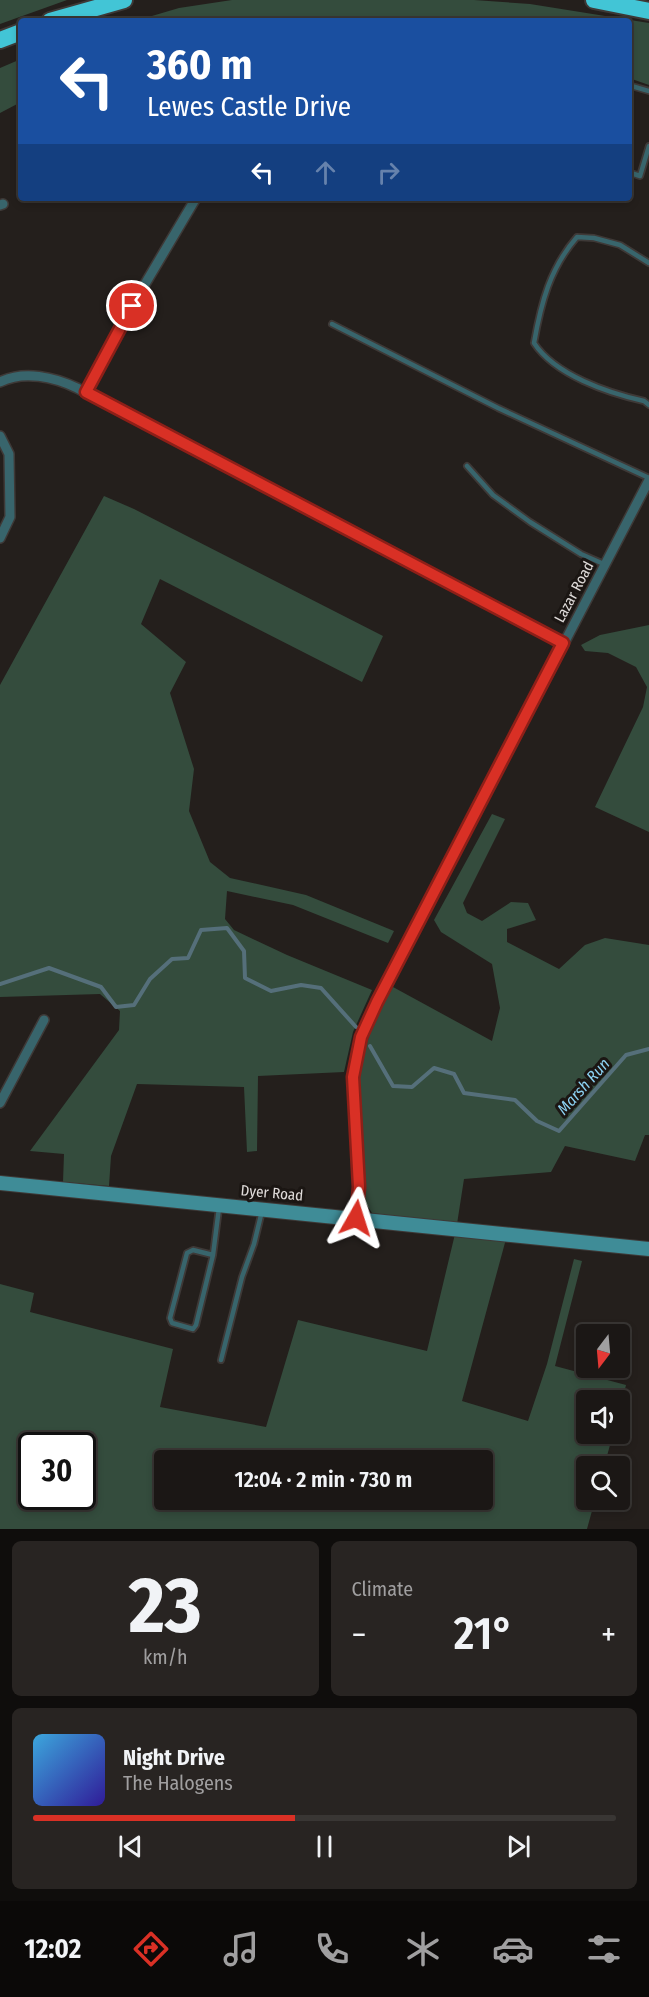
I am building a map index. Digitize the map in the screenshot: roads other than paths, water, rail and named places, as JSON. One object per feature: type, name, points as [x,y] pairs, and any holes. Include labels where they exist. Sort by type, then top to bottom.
[{"type":"highway","points":[[61,18],[124,0]]},
{"type":"highway","points":[[594,0],[649,11]]},
{"type":"highway","points":[[0,40],[18,33]]},
{"type":"street","points":[[86,392],[132,306],[194,201]]},
{"type":"street","points":[[0,382],[32,376],[63,381],[563,643]]},
{"type":"street","points":[[0,436],[9,454],[10,517],[0,538]]},
{"type":"street","name":"Lazar Road","points":[[356,1218],[359,1187],[353,1077],[361,1037],[377,1002],[649,479]]},
{"type":"street","points":[[0,1103],[44,1020]]},
{"type":"street","name":"Dyer Road","points":[[0,1183],[649,1249]]},
{"type":"lane","points":[[632,86],[649,91]]},
{"type":"lane","points":[[632,173],[640,176],[649,146]]},
{"type":"lane","points":[[649,263],[620,245],[594,238],[577,237],[562,254],[549,281],[534,343],[543,356],[591,386],[644,401],[649,405]]},
{"type":"lane","points":[[332,324],[498,408],[649,479]]},
{"type":"lane","points":[[467,466],[493,495],[554,538],[606,565]]},
{"type":"lane","points":[[213,1255],[193,1250],[187,1253],[170,1318],[172,1323],[193,1329],[196,1325],[213,1255],[219,1205]]},
{"type":"lane","points":[[221,1360],[262,1209]]},
{"type":"waterway","name":"Marsh Run","points":[[0,984],[49,968],[101,987],[116,1007],[134,1005],[150,979],[172,959],[188,958],[201,930],[227,928],[244,951],[245,978],[271,991],[301,985],[321,988],[356,1027]]},
{"type":"waterway","name":"Marsh Run","points":[[370,1046],[393,1086],[412,1087],[434,1068],[454,1074],[464,1093],[515,1100],[537,1121],[559,1131],[626,1055],[649,1049]]}]
